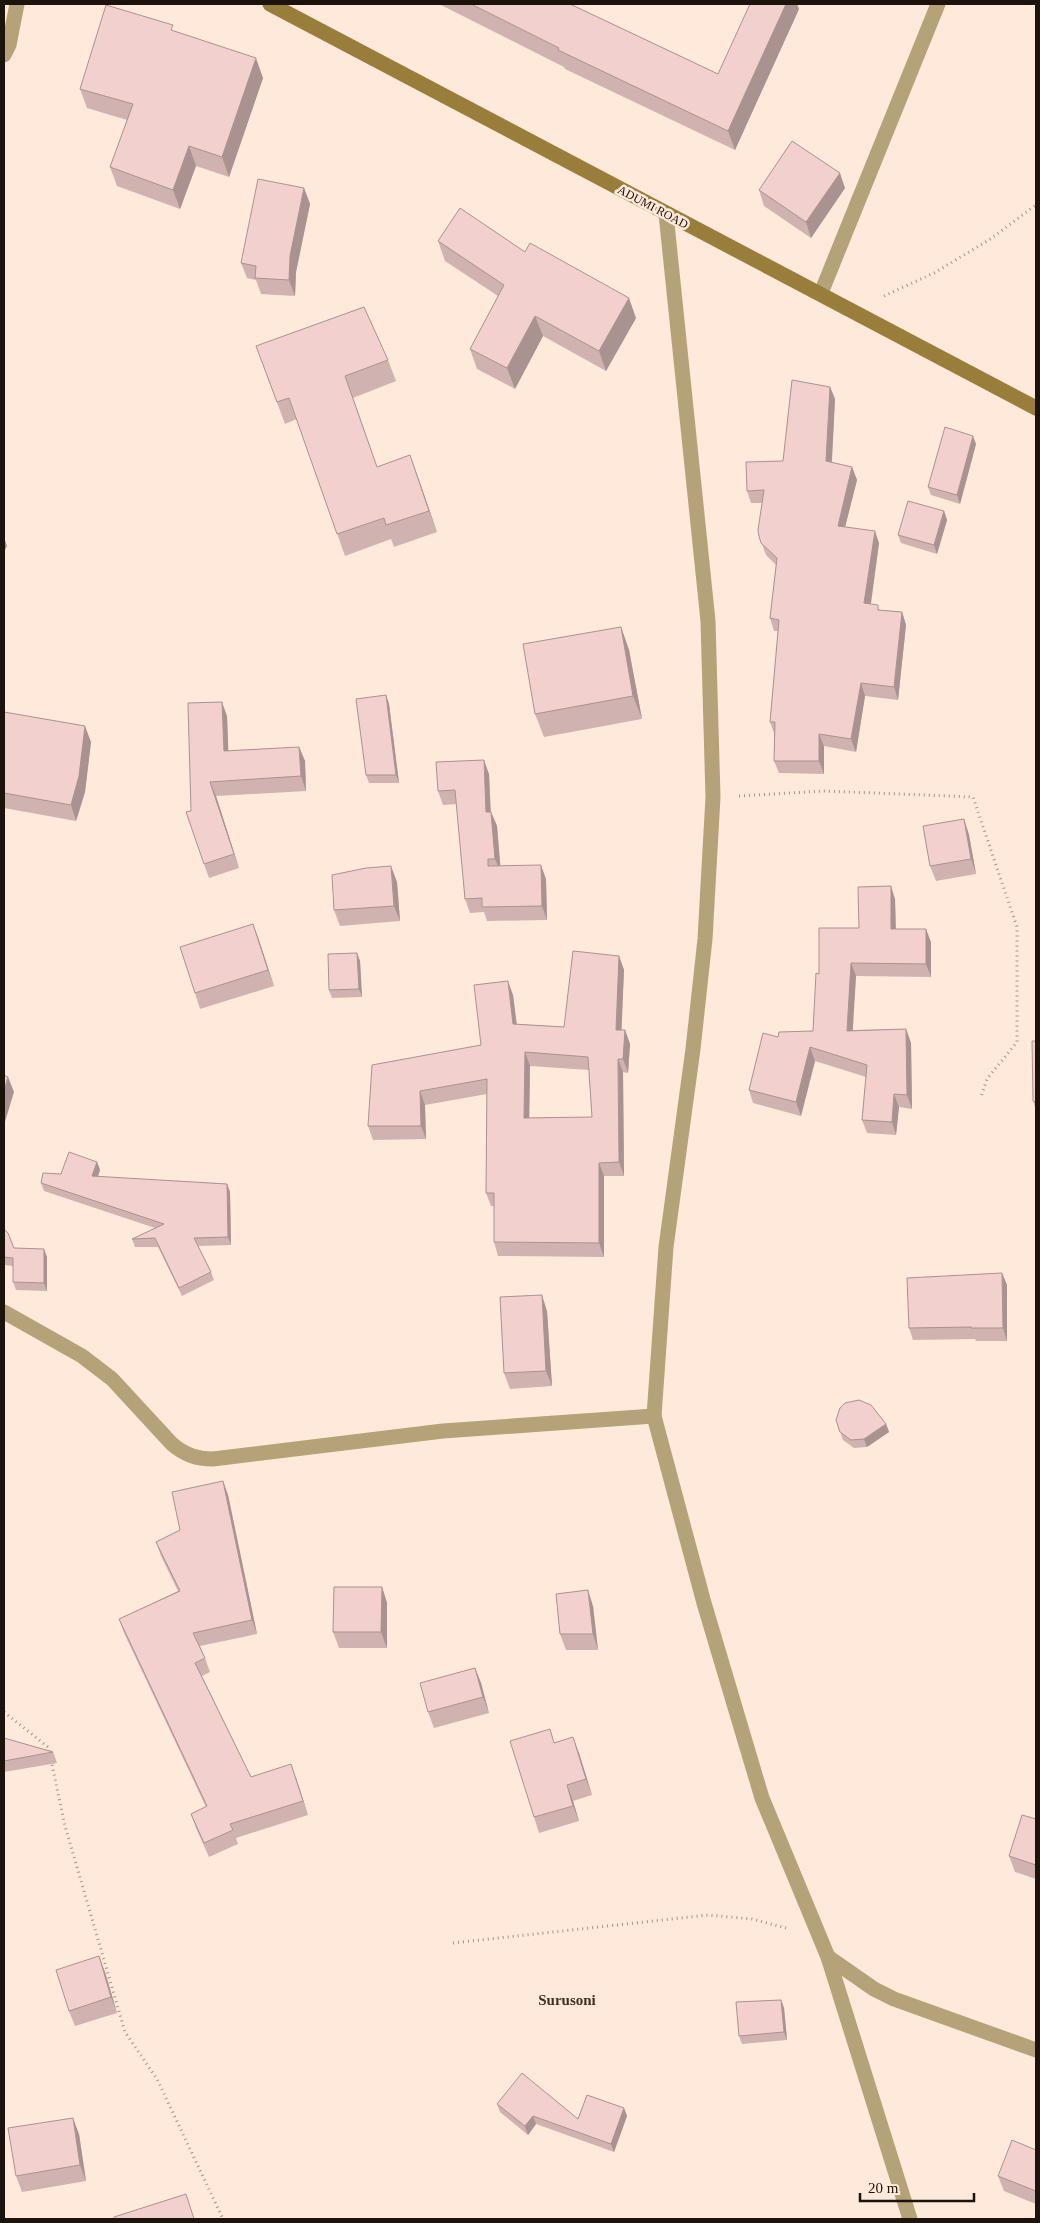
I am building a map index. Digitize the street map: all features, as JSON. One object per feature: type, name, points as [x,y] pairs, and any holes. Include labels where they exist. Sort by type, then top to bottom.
[{"type":"main road","name":"ADUMI ROAD","points":[[270,4],[1036,408]]},
{"type":"street","points":[[4,55],[9,45],[17,4]]},
{"type":"street","points":[[821,293],[938,4]]},
{"type":"street","points":[[666,214],[708,622],[714,798],[705,939],[693,1048],[666,1247],[654,1416],[704,1603],[762,1798],[828,1957],[910,2219]]},
{"type":"street","points":[[4,1312],[82,1356],[112,1379],[172,1444],[182,1452],[203,1459],[443,1431],[654,1416]]},
{"type":"street","points":[[828,1957],[874,1989],[894,1999],[1036,2050]]},
{"type":"path","points":[[851,310],[934,273],[989,240],[1036,205]]},
{"type":"path","points":[[714,798],[824,791],[973,797],[1017,927],[1017,1042],[988,1079],[982,1097]]},
{"type":"path","points":[[4,1712],[48,1747],[65,1826],[125,2032],[157,2079],[223,2219]]},
{"type":"path","points":[[453,1943],[708,1914],[752,1919],[784,1927],[792,1932]]},
{"type":"building","points":[[471,4],[570,4],[718,74],[750,4],[786,4],[728,131],[558,50],[559,48]]},
{"type":"building","points":[[106,5],[173,25],[171,30],[256,58],[222,157],[189,146],[173,190],[110,167],[133,104],[80,89]]},
{"type":"building","points":[[792,141],[840,173],[806,222],[759,190]]},
{"type":"building","points":[[258,179],[304,188],[290,256],[289,280],[255,278],[256,266],[241,263]]},
{"type":"building","points":[[460,208],[525,252],[530,243],[629,298],[599,351],[535,316],[507,368],[470,349],[504,285],[438,241]]},
{"type":"building","points":[[364,307],[388,360],[345,376],[377,467],[410,455],[429,511],[386,525],[384,518],[337,534],[289,398],[277,402],[256,346]]},
{"type":"building","points":[[792,380],[830,387],[826,461],[852,467],[838,526],[875,531],[864,603],[878,605],[878,610],[902,612],[894,687],[861,683],[851,739],[819,734],[819,761],[774,761],[775,722],[770,722],[779,620],[770,618],[777,558],[761,543],[759,536],[758,530],[764,490],[747,491],[746,462],[783,461]]},
{"type":"building","points":[[945,427],[973,436],[957,495],[928,487]]},
{"type":"building","points":[[908,501],[944,511],[934,545],[898,535]]},
{"type":"building","points":[[621,627],[633,696],[535,714],[523,644]]},
{"type":"building","points":[[386,695],[396,775],[366,775],[356,699]]},
{"type":"building","points":[[222,702],[224,751],[299,747],[301,776],[210,782],[234,854],[204,864],[186,812],[191,811],[188,703]]},
{"type":"building","points":[[4,712],[85,726],[79,776],[71,805],[4,793]]},
{"type":"building","points":[[484,760],[486,812],[491,812],[495,859],[488,859],[488,866],[541,865],[542,906],[482,907],[482,898],[465,899],[455,790],[438,791],[436,762]]},
{"type":"building","points":[[964,819],[971,859],[930,866],[923,826]]},
{"type":"building","points":[[391,866],[394,906],[334,910],[332,875],[366,868]]},
{"type":"building","points":[[891,886],[891,929],[926,929],[926,964],[851,963],[847,1031],[906,1029],[907,1095],[894,1094],[892,1122],[862,1120],[867,1065],[810,1047],[796,1102],[749,1090],[763,1033],[778,1037],[779,1032],[813,1031],[816,973],[819,974],[819,928],[859,928],[858,887]]},
{"type":"building","points":[[253,924],[268,970],[195,993],[180,947]]},
{"type":"building","points":[[573,951],[619,956],[616,1030],[625,1030],[623,1059],[618,1059],[619,1162],[599,1163],[599,1243],[494,1242],[494,1193],[486,1193],[487,1079],[420,1091],[421,1126],[368,1126],[372,1065],[481,1045],[474,985],[508,981],[513,1024],[564,1027]],"holes":[[[525,1052],[588,1057],[592,1117],[524,1118]]]},
{"type":"building","points":[[357,953],[359,989],[329,990],[328,954]]},
{"type":"building","points":[[1032,1041],[1036,1041],[1036,1102],[1033,1101]]},
{"type":"building","points":[[4,1075],[8,1077],[4,1091]]},
{"type":"building","points":[[69,1152],[97,1162],[92,1176],[227,1184],[228,1237],[194,1238],[211,1272],[179,1288],[155,1238],[132,1239],[164,1224],[41,1183],[43,1173],[61,1174]]},
{"type":"building","points":[[4,1229],[8,1233],[14,1248],[44,1249],[44,1283],[13,1282],[13,1258],[4,1257]]},
{"type":"building","points":[[1002,1273],[1003,1328],[909,1328],[907,1278]]},
{"type":"building","points":[[542,1295],[546,1371],[504,1373],[500,1297]]},
{"type":"building","points":[[859,1400],[871,1405],[886,1424],[864,1439],[851,1440],[840,1432],[836,1420],[840,1408],[845,1403]]},
{"type":"building","points":[[223,1481],[252,1620],[193,1633],[205,1658],[195,1663],[251,1777],[291,1764],[303,1801],[230,1824],[233,1830],[204,1843],[191,1814],[207,1806],[119,1619],[180,1591],[156,1542],[180,1530],[172,1492]]},
{"type":"building","points":[[334,1587],[382,1587],[381,1632],[333,1632]]},
{"type":"building","points":[[588,1590],[593,1634],[560,1634],[556,1594]]},
{"type":"building","points":[[475,1668],[483,1697],[428,1712],[420,1683]]},
{"type":"building","points":[[550,1729],[554,1743],[573,1737],[586,1779],[567,1785],[573,1806],[534,1817],[510,1741]]},
{"type":"building","points":[[4,1738],[53,1752],[4,1761]]},
{"type":"building","points":[[1022,1815],[1036,1819],[1036,1865],[1009,1856]]},
{"type":"building","points":[[99,1956],[111,1997],[69,2011],[56,1970]]},
{"type":"building","points":[[781,2000],[784,2032],[739,2036],[736,2002]]},
{"type":"building","points":[[522,2073],[578,2119],[587,2095],[624,2108],[611,2144],[533,2116],[525,2126],[497,2104]]},
{"type":"building","points":[[73,2118],[80,2165],[16,2176],[8,2128]]},
{"type":"building","points":[[1012,2140],[1036,2150],[1036,2191],[998,2176]]},
{"type":"building","points":[[186,2194],[194,2219],[115,2219],[114,2217]]},
{"type":"district","name":"Surusoni","points":[[567,2000]]}]
